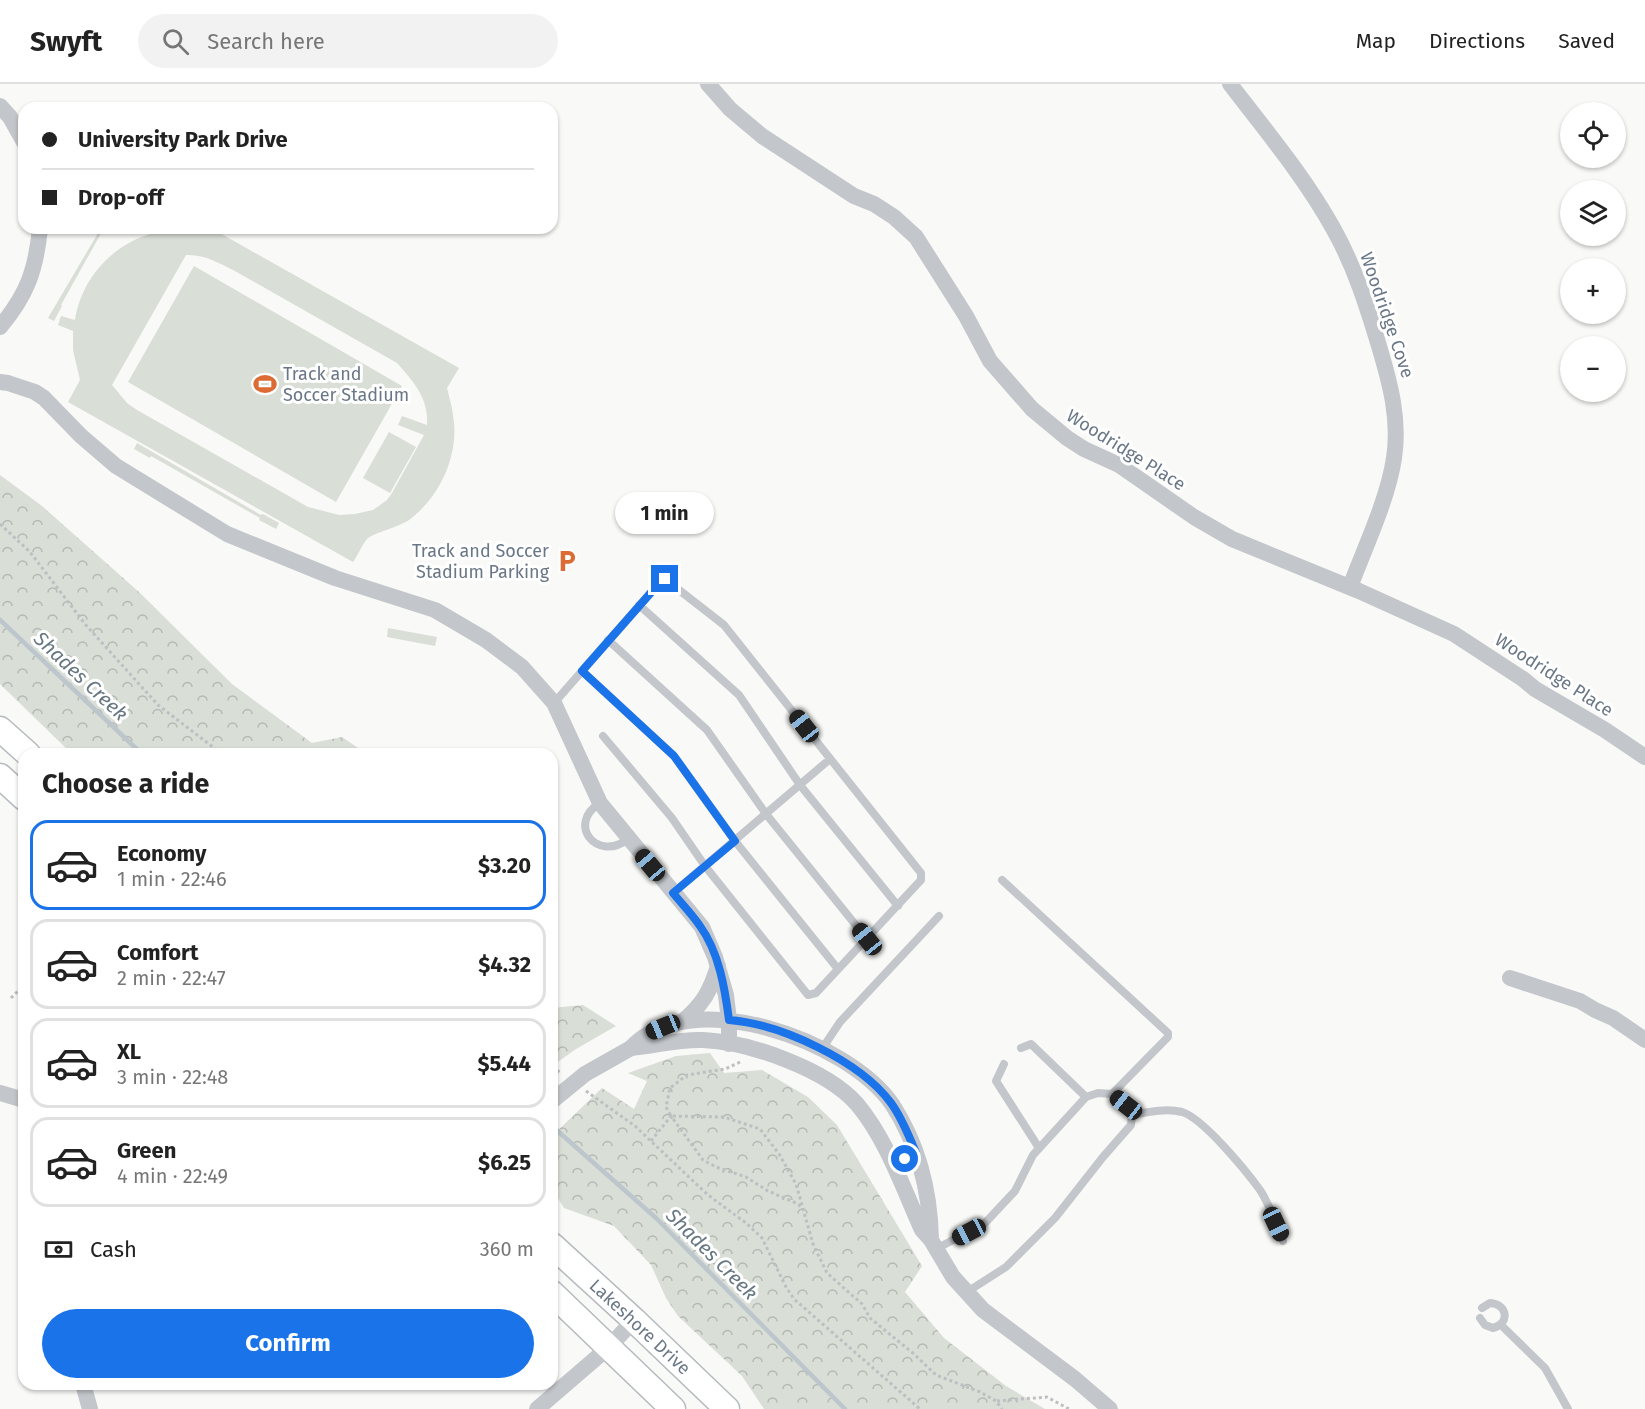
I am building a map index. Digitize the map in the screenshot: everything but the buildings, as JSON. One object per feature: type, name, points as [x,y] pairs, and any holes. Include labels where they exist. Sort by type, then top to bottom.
[{"type":"main road","points":[[0,729],[21,748]]},
{"type":"main road","points":[[0,776],[18,792]]},
{"type":"main road","name":"Lakeshore Drive","points":[[558,1250],[727,1409]]},
{"type":"main road","name":"Lakeshore Drive","points":[[558,1299],[673,1409]]},
{"type":"street","name":"Woodridge Place","points":[[708,84],[738,117],[762,136],[854,196],[874,204],[894,217],[916,237],[966,316],[990,361],[1032,410],[1047,423],[1084,449],[1119,465],[1194,517],[1232,539],[1350,587],[1454,634],[1535,689],[1605,730],[1645,757]]},
{"type":"street","name":"Woodridge Cove","points":[[1230,84],[1299,173],[1334,228],[1362,291],[1390,383],[1396,416],[1394,458],[1385,493],[1350,587]]},
{"type":"street","points":[[0,106],[18,131]]},
{"type":"street","points":[[0,327],[27,290],[35,268],[39,234]]},
{"type":"street","points":[[0,382],[35,392],[44,398],[81,436],[116,466],[227,534],[335,578],[435,610],[486,640],[522,668],[554,703],[600,802],[702,927],[718,966],[726,995],[734,1045]]},
{"type":"street","points":[[682,1022],[704,1000],[718,966]]},
{"type":"street","points":[[1510,978],[1580,1001],[1613,1018],[1645,1040]]},
{"type":"street","points":[[558,1096],[585,1074],[631,1048],[640,1038],[682,1022],[710,1018],[741,1021],[793,1037],[822,1049],[854,1068],[891,1102],[909,1134],[922,1171],[933,1245]]},
{"type":"street","points":[[631,1048],[703,1040],[734,1045],[811,1071],[832,1084],[856,1103],[872,1125],[894,1166],[922,1230],[953,1277],[983,1310],[1075,1379],[1110,1409]]},
{"type":"street","points":[[811,1071],[822,1049]]},
{"type":"street","points":[[0,1093],[18,1098]]},
{"type":"street","points":[[894,1166],[916,1153]]},
{"type":"street","points":[[537,1409],[609,1347],[634,1320]]},
{"type":"street","points":[[85,1390],[90,1409]]},
{"type":"lane","points":[[554,703],[639,605],[665,579],[724,625],[921,873],[921,880],[816,993],[808,995],[705,866],[672,818],[603,736]]},
{"type":"lane","points":[[639,605],[739,695],[800,785],[898,906]]},
{"type":"lane","points":[[608,640],[707,730],[766,814],[867,939]]},
{"type":"lane","points":[[582,671],[674,756],[735,841],[838,969]]},
{"type":"lane","points":[[673,893],[830,759]]},
{"type":"lane","points":[[600,802],[592,808],[586,818],[588,836],[598,845],[607,847],[620,845],[628,839]]},
{"type":"lane","points":[[1002,880],[1167,1033],[1168,1037],[1112,1094]]},
{"type":"lane","points":[[822,1049],[840,1022],[939,916]]},
{"type":"lane","points":[[1021,1048],[1031,1044],[1086,1097]]},
{"type":"lane","points":[[1004,1064],[996,1081],[1039,1148]]},
{"type":"lane","points":[[933,1245],[985,1223],[1015,1191],[1033,1155],[1086,1097],[1098,1093],[1112,1094],[1126,1105],[1132,1115],[1131,1125],[1055,1218],[1006,1267],[967,1292]]},
{"type":"lane","points":[[1132,1115],[1160,1110],[1183,1113],[1196,1120],[1226,1149],[1261,1191],[1283,1240]]},
{"type":"lane","points":[[1490,1303],[1501,1306],[1505,1318],[1501,1325],[1488,1327],[1481,1313],[1490,1303]]},
{"type":"lane","points":[[1501,1325],[1545,1368],[1568,1409]]},
{"type":"path","points":[[0,524],[30,552],[94,634],[158,705],[214,748]]},
{"type":"path","points":[[11,998],[18,991]]},
{"type":"path","points":[[734,1045],[742,1058],[740,1063],[725,1069],[687,1075],[670,1088],[666,1107],[703,1160],[746,1176],[768,1191],[804,1209]]},
{"type":"path","points":[[558,1071],[569,1079]]},
{"type":"path","points":[[586,1091],[636,1126],[708,1195],[762,1238],[786,1287],[807,1312],[920,1409]]},
{"type":"path","points":[[651,1141],[671,1116]]},
{"type":"path","points":[[671,1116],[724,1118],[760,1129],[779,1154],[796,1184],[813,1244],[827,1273],[862,1304],[870,1318],[936,1375],[980,1392],[996,1401],[1002,1409]]},
{"type":"path","points":[[996,1401],[1047,1397],[1069,1409]]},
{"type":"green space","points":[[97,234],[101,234],[54,321],[48,318]]},
{"type":"green space","points":[[222,234],[459,368],[447,388],[454,430],[450,459],[438,487],[420,510],[409,520],[367,539],[353,562],[68,402],[80,380],[73,350],[73,331],[58,325],[61,316],[75,320],[85,288],[105,261],[117,250],[147,235]],"holes":[[[186,255],[199,256],[235,271],[397,363],[409,377],[423,399],[427,425],[402,416],[398,425],[424,435],[387,500],[373,510],[355,514],[339,515],[308,507],[137,410],[127,403],[112,385]]]},
{"type":"green space","name":"Track and Soccer Stadium","points":[[194,266],[402,386],[336,502],[128,382]]},
{"type":"green space","points":[[389,432],[416,447],[390,493],[363,478]]},
{"type":"green space","points":[[137,443],[261,515],[279,523],[276,529],[151,456],[150,458],[134,449]]},
{"type":"green space","points":[[0,475],[42,506],[139,592],[232,684],[312,743],[342,737],[358,748],[66,748],[0,684]]},
{"type":"green space","points":[[388,628],[437,637],[435,646],[387,637]]},
{"type":"green space","points":[[583,1005],[616,1026],[558,1062],[558,1007]]},
{"type":"green space","points":[[710,1053],[724,1073],[762,1070],[808,1097],[837,1125],[922,1266],[905,1292],[944,1338],[1006,1386],[1045,1409],[764,1409],[742,1376],[678,1316],[666,1298],[651,1265],[614,1226],[564,1208],[558,1198],[558,1130],[602,1088],[634,1109],[647,1081],[628,1073],[676,1056]]},
{"type":"waterway","name":"Shades Creek","points":[[0,620],[136,748]]},
{"type":"waterway","name":"Shades Creek","points":[[558,1131],[656,1218],[845,1409]]},
{"type":"place","name":"Track and Soccer Stadium","points":[[265,384]]},
{"type":"place","name":"Track and Soccer Stadium Parking","points":[[567,561]]},
{"type":"route","points":[[665,579],[582,671],[674,756],[735,841],[673,893],[702,927],[715,957],[726,995],[729,1020],[741,1021],[793,1037],[826,1051],[854,1068],[891,1102],[901,1119],[916,1153],[905,1159]]}]
